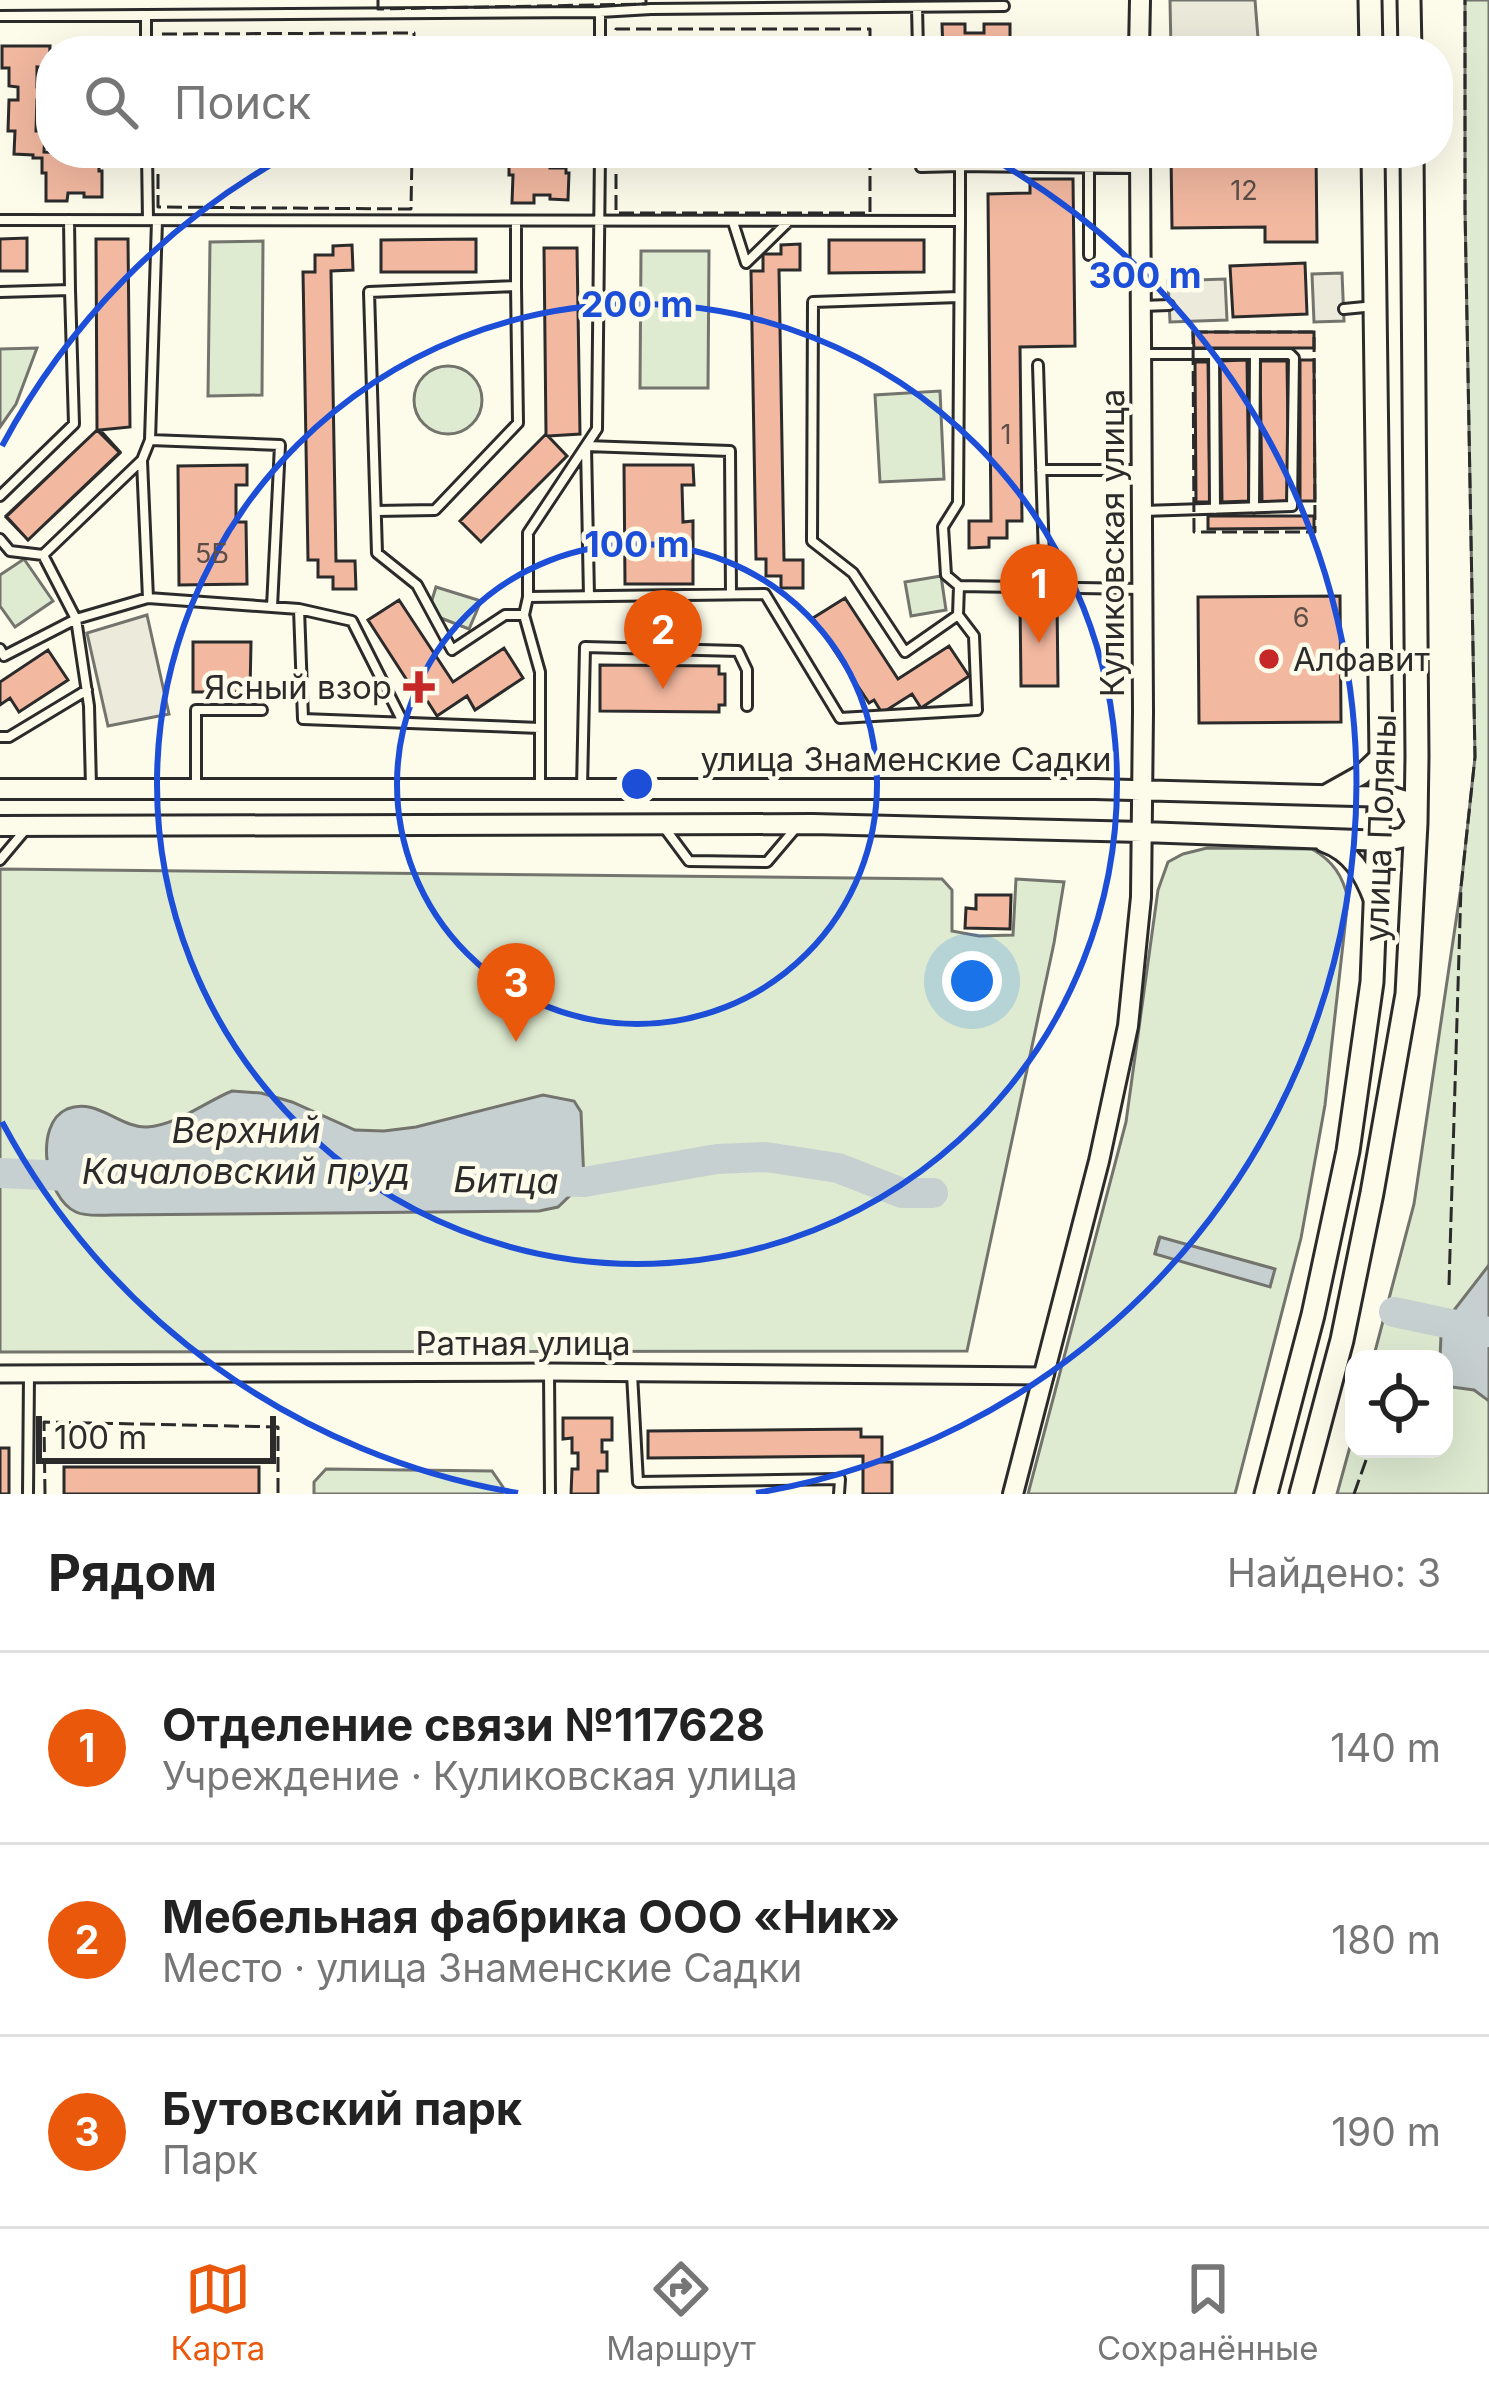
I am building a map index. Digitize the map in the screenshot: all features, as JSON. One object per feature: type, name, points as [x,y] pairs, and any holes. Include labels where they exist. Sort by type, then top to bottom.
[{"type":"main road","points":[[1370,0],[1371,36]]},
{"type":"main road","points":[[1409,0],[1410,36]]},
{"type":"main road","name":"улица Поляны","points":[[1266,1494],[1313,1315],[1348,1151],[1372,982],[1381,796],[1373,168]]},
{"type":"main road","name":"улица Поляны","points":[[1301,1494],[1342,1340],[1407,994],[1417,824],[1412,168]]},
{"type":"street","points":[[1139,36],[1140,0]]},
{"type":"street","name":"Куликовская улица","points":[[1013,1494],[1099,1161],[1128,1026],[1141,897],[1140,168]]},
{"type":"street","points":[[1323,796],[1361,775],[1381,756]]},
{"type":"street","name":"улица Знаменские Садки","points":[[0,789],[1143,790],[1381,796]]},
{"type":"street","points":[[494,825],[529,813],[538,803],[539,789]]},
{"type":"street","points":[[1379,842],[1405,837],[1417,824],[1406,801],[1381,796]]},
{"type":"street","name":"улица Знаменские Садки","points":[[0,826],[799,824],[1379,842]]},
{"type":"street","points":[[1314,838],[1339,848],[1356,863],[1376,905]]},
{"type":"street","name":"Ратная улица","points":[[0,1374],[1045,1376]]},
{"type":"lane","points":[[0,16],[600,12],[651,4],[1004,6]]},
{"type":"lane","points":[[917,7],[918,36]]},
{"type":"lane","points":[[600,12],[600,36]]},
{"type":"lane","points":[[146,15],[146,36]]},
{"type":"lane","points":[[148,168],[153,220],[150,440],[142,460],[148,598]]},
{"type":"lane","points":[[539,789],[539,672],[524,615],[528,533],[597,429],[600,168]]},
{"type":"lane","points":[[960,168],[958,503],[943,527],[946,574],[959,586],[1142,589]]},
{"type":"lane","points":[[1089,168],[1089,255]]},
{"type":"lane","points":[[0,220],[960,221]]},
{"type":"lane","points":[[0,496],[74,424],[69,220]]},
{"type":"lane","points":[[376,511],[435,510],[518,423],[516,222]]},
{"type":"lane","points":[[734,222],[746,263],[789,222]]},
{"type":"lane","points":[[516,286],[369,292],[377,554],[417,585],[452,650],[505,615],[524,615]]},
{"type":"lane","points":[[0,292],[70,290]]},
{"type":"lane","points":[[958,615],[904,652],[854,573],[812,542],[812,326],[813,302],[959,297]]},
{"type":"lane","points":[[1141,306],[1169,305]]},
{"type":"lane","points":[[1344,309],[1376,306]]},
{"type":"lane","points":[[1141,354],[1293,355],[1294,420],[1294,503],[1289,507],[1142,511]]},
{"type":"lane","points":[[1214,354],[1215,509]]},
{"type":"lane","points":[[1254,508],[1255,354]]},
{"type":"lane","points":[[1039,364],[1044,559]]},
{"type":"lane","points":[[150,440],[280,445],[272,607]]},
{"type":"lane","points":[[586,446],[730,452],[730,594]]},
{"type":"lane","points":[[586,446],[589,596]]},
{"type":"lane","points":[[43,555],[142,460]]},
{"type":"lane","points":[[1041,470],[1142,470]]},
{"type":"lane","points":[[0,539],[10,551],[43,555]]},
{"type":"lane","points":[[43,555],[76,619],[87,690],[91,789]]},
{"type":"lane","points":[[528,597],[765,594],[840,718],[977,710],[974,636],[958,615],[959,586]]},
{"type":"lane","points":[[0,650],[4,656],[76,619],[148,598],[299,609],[352,621],[404,723]]},
{"type":"lane","points":[[299,609],[303,719],[540,728]]},
{"type":"lane","points":[[582,789],[585,647],[738,652],[747,670],[747,706]]},
{"type":"lane","points":[[0,737],[9,737],[87,690]]},
{"type":"lane","points":[[196,789],[196,710],[262,710]]},
{"type":"lane","points":[[662,825],[688,861],[767,862],[799,824]]},
{"type":"lane","points":[[0,860],[28,826]]},
{"type":"lane","points":[[549,1372],[550,1494]]},
{"type":"lane","points":[[632,1373],[638,1482],[840,1480],[839,1494]]},
{"type":"lane","points":[[28,1494],[29,1374]]},
{"type":"green space","points":[[1465,0],[1489,0],[1489,1494],[1337,1494],[1347,1458],[1453,1458],[1453,1350],[1375,1350],[1414,1204],[1461,887],[1475,757]]},
{"type":"green space","points":[[263,241],[262,395],[208,396],[210,242]]},
{"type":"green space","points":[[641,251],[709,251],[708,388],[640,388]]},
{"type":"green space","points":[[37,348],[16,404],[0,427],[0,349]]},
{"type":"green space","points":[[448,366],[472,376],[482,400],[472,424],[448,434],[424,424],[414,400],[424,376]]},
{"type":"green space","points":[[940,391],[944,479],[880,482],[875,395]]},
{"type":"green space","points":[[24,559],[53,601],[15,627],[0,606],[0,575]]},
{"type":"green space","points":[[941,576],[946,610],[911,616],[905,582]]},
{"type":"green space","points":[[436,587],[481,601],[469,629],[428,613]]},
{"type":"green space","points":[[1207,848],[1312,849],[1331,864],[1346,891],[1325,1105],[1301,1238],[1235,1494],[1028,1494],[1126,1122],[1158,890],[1168,862]],"holes":[[[1159,1238],[1274,1269],[1270,1286],[1155,1253]]]},
{"type":"green space","points":[[0,869],[942,879],[952,890],[952,931],[979,936],[1013,935],[1016,879],[1064,882],[967,1351],[0,1352]]},
{"type":"green space","points":[[326,1469],[492,1471],[503,1487],[502,1494],[314,1494],[314,1482]]},
{"type":"shaded area","points":[[1170,0],[1255,0],[1258,36],[1171,36]]},
{"type":"shaded area","points":[[1342,273],[1344,321],[1314,322],[1312,274]]},
{"type":"shaded area","points":[[1225,279],[1227,320],[1170,322],[1168,281]]},
{"type":"shaded area","points":[[147,615],[169,714],[108,726],[87,633]]},
{"type":"water","name":"Верхний Качаловский пруд","points":[[232,1091],[292,1102],[355,1130],[384,1131],[543,1095],[574,1101],[581,1112],[584,1182],[558,1207],[539,1211],[84,1215],[65,1204],[57,1192],[47,1144],[56,1117],[67,1109],[88,1107],[147,1127],[180,1118]]},
{"type":"water","points":[[1160,1237],[1275,1269],[1270,1287],[1155,1254]]},
{"type":"water","points":[[1489,1265],[1489,1401],[1474,1390],[1453,1387],[1453,1350],[1440,1350],[1441,1335],[1396,1325],[1402,1304],[1448,1318]]},
{"type":"building","points":[[942,24],[965,24],[965,33],[984,33],[984,24],[1010,24],[1010,36],[942,36]]},
{"type":"building","points":[[2,46],[36,46],[36,158],[14,154],[15,131],[8,131],[9,100],[18,100],[18,87],[9,86],[9,68],[2,68]]},
{"type":"building","points":[[42,168],[99,168],[102,197],[68,193],[67,201],[46,201],[46,173]]},
{"type":"building","points":[[509,168],[566,168],[568,200],[534,195],[534,203],[512,203],[513,175]]},
{"type":"building","points":[[1171,168],[1316,168],[1317,242],[1265,242],[1265,227],[1172,228]]},
{"type":"building","points":[[1030,179],[1073,179],[1075,346],[1020,347],[1022,521],[1007,521],[1007,538],[989,538],[989,547],[969,548],[969,521],[991,521],[988,194],[1030,193]]},
{"type":"building","points":[[27,238],[27,271],[0,271],[0,239]]},
{"type":"building","points":[[96,239],[128,239],[130,427],[100,430],[120,452],[28,540],[6,516],[97,430]]},
{"type":"building","points":[[476,239],[476,272],[381,272],[381,240]]},
{"type":"building","points":[[829,240],[924,240],[924,272],[829,273]]},
{"type":"building","points":[[800,244],[800,270],[779,270],[784,560],[803,560],[803,588],[781,588],[781,576],[766,576],[766,559],[756,559],[751,271],[763,271],[763,254],[781,254],[781,245]]},
{"type":"building","points":[[352,245],[353,270],[331,271],[336,561],[355,561],[356,589],[333,589],[333,577],[318,577],[318,560],[308,560],[303,272],[315,272],[315,255],[333,255],[333,246]]},
{"type":"building","points":[[544,248],[577,248],[580,434],[548,436],[567,456],[481,542],[460,521],[546,434]]},
{"type":"building","points":[[1305,263],[1307,314],[1233,317],[1230,266]]},
{"type":"building","points":[[1193,332],[1314,332],[1314,348],[1194,348]]},
{"type":"building","points":[[1247,360],[1249,501],[1222,502],[1220,361]]},
{"type":"building","points":[[1300,360],[1314,360],[1315,501],[1300,501]]},
{"type":"building","points":[[1260,361],[1287,361],[1289,501],[1262,502]]},
{"type":"building","points":[[1195,362],[1208,362],[1210,502],[1196,502]]},
{"type":"building","points":[[97,430],[120,453],[28,540],[6,517]]},
{"type":"building","points":[[247,465],[247,485],[236,485],[236,522],[246,522],[247,584],[179,585],[178,466]]},
{"type":"building","points":[[624,465],[693,465],[694,485],[682,485],[683,522],[693,521],[693,584],[625,584]]},
{"type":"building","points":[[1208,516],[1314,516],[1314,528],[1208,529]]},
{"type":"building","name":"Алфавит","points":[[1340,596],[1341,722],[1199,723],[1198,597]]},
{"type":"building","points":[[845,598],[898,679],[949,646],[969,676],[921,708],[912,694],[882,713],[874,700],[869,703],[813,618]]},
{"type":"building","points":[[399,600],[453,682],[504,648],[523,678],[475,710],[467,696],[437,716],[428,702],[423,705],[368,620]]},
{"type":"building","points":[[1057,600],[1058,686],[1021,686],[1020,601]]},
{"type":"building","points":[[193,642],[251,642],[250,692],[193,692]]},
{"type":"building","points":[[48,650],[68,680],[19,712],[10,698],[0,705],[0,682]]},
{"type":"building","points":[[600,665],[719,666],[719,674],[725,674],[725,705],[719,705],[719,712],[600,711]]},
{"type":"building","points":[[976,895],[1011,895],[1010,929],[965,928],[966,908],[976,909]]},
{"type":"building","points":[[563,1418],[612,1418],[612,1440],[602,1440],[607,1471],[598,1471],[598,1494],[571,1494],[578,1453],[572,1453],[572,1438],[563,1439]]},
{"type":"building","points":[[861,1429],[861,1437],[882,1437],[882,1462],[892,1462],[892,1494],[863,1494],[863,1456],[648,1458],[648,1431]]},
{"type":"building","points":[[0,1448],[9,1448],[9,1494],[0,1494]]},
{"type":"building","points":[[64,1467],[259,1467],[259,1494],[64,1494]]},
{"type":"waterway","name":"Битца","points":[[545,1181],[584,1182],[717,1159],[766,1157],[838,1168],[902,1193],[933,1193]]},
{"type":"waterway","name":"Битца","points":[[0,1173],[89,1177]]},
{"type":"waterway","name":"Битца","points":[[1394,1312],[1489,1332]]},
{"type":"fence","points":[[378,0],[378,9],[646,4],[646,0]]},
{"type":"fence","points":[[1449,1285],[1461,887],[1475,757],[1465,0]]},
{"type":"fence","points":[[616,36],[616,29],[870,29],[870,36]]},
{"type":"fence","points":[[158,36],[414,36]]},
{"type":"fence","points":[[158,168],[158,207],[411,209],[412,168]]},
{"type":"fence","points":[[616,168],[616,213],[870,213],[870,168]]},
{"type":"fence","points":[[1193,332],[1314,332],[1315,532],[1194,532],[1193,332]]},
{"type":"fence","points":[[45,1494],[44,1422],[278,1427],[278,1494]]},
{"type":"fence","points":[[1354,1494],[1367,1458]]},
{"type":"place","name":"Отделение связи №117628","points":[[1039,643]]},
{"type":"place","name":"Алфавит","points":[[1269,659]]},
{"type":"place","name":"Ясный взор","points":[[419,687]]},
{"type":"place","name":"Мебельная фабрика ООО «Ник»","points":[[663,689]]},
{"type":"place","name":"Бутовский парк","points":[[516,1042]]}]
